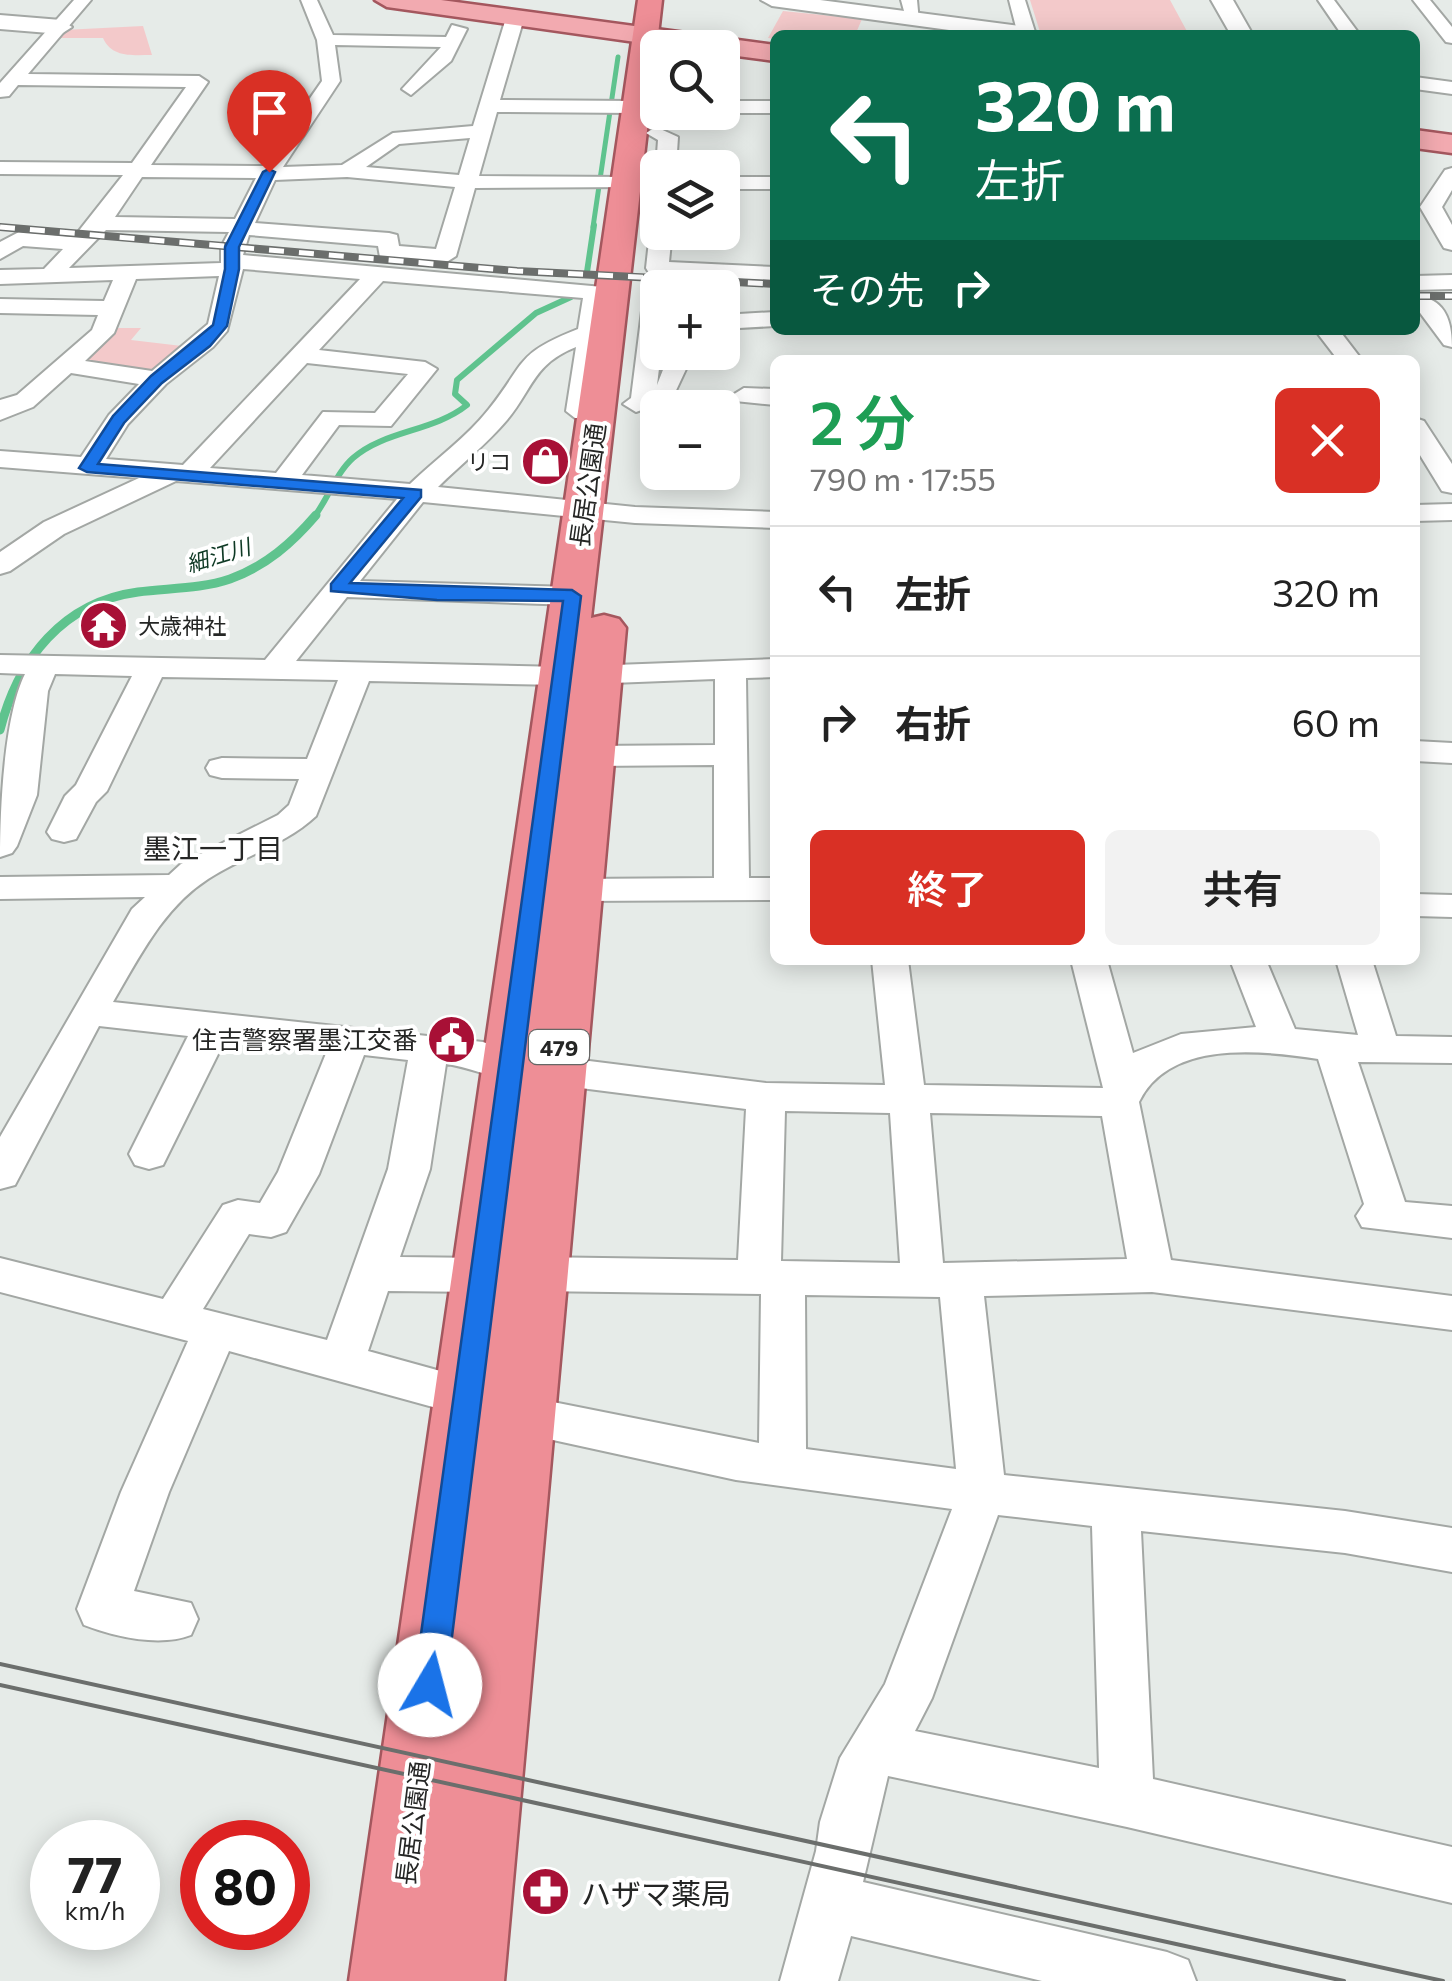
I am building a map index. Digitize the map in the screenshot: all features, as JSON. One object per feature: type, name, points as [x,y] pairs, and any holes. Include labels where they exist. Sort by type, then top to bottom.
[{"type":"highway","name":"長居公園通","points":[[533,1069],[576,890],[591,756],[572,596],[599,511],[622,409],[628,142],[657,26]]},
{"type":"highway","name":"長居公園通","points":[[460,1981],[521,1412],[509,1275],[599,511]]},
{"type":"highway","name":"長居公園通","points":[[392,1981],[467,1395],[509,1275]]},
{"type":"main road","points":[[387,0],[515,16]]},
{"type":"main road","points":[[435,12],[657,26],[770,48]]},
{"type":"main road","points":[[1420,137],[1452,141]]},
{"type":"street","points":[[6,86],[83,0]]},
{"type":"street","points":[[87,468],[118,420],[156,380],[220,326],[232,247],[269,173],[330,81],[326,40],[308,0]]},
{"type":"street","points":[[772,0],[911,9],[1009,30]]},
{"type":"street","points":[[1018,0],[1027,30]]},
{"type":"street","points":[[1222,0],[1239,30]]},
{"type":"street","points":[[1326,0],[1347,30]]},
{"type":"street","points":[[1421,0],[1446,43]]},
{"type":"street","points":[[435,12],[455,34]]},
{"type":"street","points":[[326,40],[455,34],[515,16]]},
{"type":"street","points":[[100,223],[243,227],[389,240],[388,252],[454,256],[468,182],[515,16]]},
{"type":"street","points":[[0,22],[60,27]]},
{"type":"street","points":[[411,88],[445,57],[455,34]]},
{"type":"street","points":[[6,86],[199,82],[100,223],[52,274]]},
{"type":"street","points":[[1420,84],[1452,88]]},
{"type":"street","points":[[490,106],[628,142]]},
{"type":"street","points":[[740,106],[770,107]]},
{"type":"street","points":[[347,172],[393,139],[417,134],[482,132]]},
{"type":"street","points":[[0,168],[347,172],[468,182],[628,142]]},
{"type":"street","points":[[740,183],[770,183]]},
{"type":"street","points":[[1420,187],[1448,185]]},
{"type":"street","points":[[1448,185],[1431,207],[1452,243]]},
{"type":"street","points":[[0,252],[19,239],[78,244]]},
{"type":"street","points":[[658,250],[657,268],[770,274]]},
{"type":"street","points":[[0,277],[232,265],[595,292],[579,411],[622,409],[656,402],[664,397],[675,370]]},
{"type":"street","points":[[0,412],[12,402],[24,402],[102,333],[128,272]]},
{"type":"street","points":[[0,565],[54,528],[179,475],[376,275]]},
{"type":"street","points":[[1420,283],[1452,282]]},
{"type":"street","points":[[1420,305],[1452,305]]},
{"type":"street","points":[[1420,305],[1452,340]]},
{"type":"street","points":[[0,306],[115,308]]},
{"type":"street","points":[[740,321],[770,319]]},
{"type":"street","points":[[274,669],[415,494],[498,415],[524,371],[546,350],[589,333]]},
{"type":"street","points":[[1331,335],[1346,355]]},
{"type":"street","points":[[282,484],[332,417],[382,421],[425,369],[301,355]]},
{"type":"street","points":[[622,409],[640,361]]},
{"type":"street","points":[[64,365],[156,380]]},
{"type":"street","points":[[744,396],[770,397]]},
{"type":"street","points":[[1420,439],[1447,431]]},
{"type":"street","points":[[1420,440],[1452,485]]},
{"type":"street","points":[[0,458],[599,511],[770,520]]},
{"type":"street","points":[[0,486],[28,461]]},
{"type":"street","points":[[1420,514],[1452,512]]},
{"type":"street","points":[[337,588],[572,596]]},
{"type":"street","points":[[0,664],[580,674],[770,668]]},
{"type":"street","points":[[0,846],[20,795],[32,692],[42,664]]},
{"type":"street","points":[[64,832],[82,796],[90,791],[152,666]]},
{"type":"street","points":[[730,669],[732,890]]},
{"type":"street","points":[[0,1174],[137,928],[175,886],[202,866],[298,816],[357,672]]},
{"type":"street","points":[[1420,751],[1452,753]]},
{"type":"street","points":[[591,756],[731,755]]},
{"type":"street","points":[[222,768],[320,769]]},
{"type":"street","points":[[0,888],[175,886]]},
{"type":"street","points":[[576,890],[770,890]]},
{"type":"street","points":[[1420,906],[1452,906]]},
{"type":"street","points":[[809,1981],[844,1851],[846,1822],[874,1748],[906,1698],[982,1493],[908,1099],[891,965]]},
{"type":"street","points":[[1090,965],[1121,1095],[1152,1275]]},
{"type":"street","points":[[1250,965],[1280,1040]]},
{"type":"street","points":[[1356,965],[1381,1049]]},
{"type":"street","points":[[88,1012],[483,1055],[533,1069],[766,1097],[1121,1095]]},
{"type":"street","points":[[149,1154],[212,1028]]},
{"type":"street","points":[[1121,1095],[1146,1063],[1181,1047],[1280,1040],[1334,1048],[1452,1050]]},
{"type":"street","points":[[173,1620],[102,1609],[145,1492],[195,1324],[238,1216],[271,1221],[298,1174],[350,1042]]},
{"type":"street","points":[[1334,1048],[1383,1217],[1452,1222]]},
{"type":"street","points":[[341,1363],[409,1169],[429,1050]]},
{"type":"street","points":[[766,1097],[782,1468]]},
{"type":"street","points":[[371,1274],[942,1280],[1152,1275],[1452,1312]]},
{"type":"street","points":[[0,1275],[521,1412],[782,1468],[1346,1532],[1452,1550]]},
{"type":"street","points":[[1116,1508],[1127,1800]]},
{"type":"street","points":[[874,1748],[1127,1800],[1452,1875]]},
{"type":"street","points":[[825,1915],[836,1908],[852,1908],[1168,1981]]},
{"type":"shaded area","points":[[1030,0],[1170,0],[1186,30],[1039,30]]},
{"type":"shaded area","points":[[783,11],[862,19],[857,30],[772,30]]},
{"type":"shaded area","points":[[143,26],[152,55],[117,52],[103,38],[56,38],[63,30]]},
{"type":"shaded area","points":[[108,328],[141,328],[131,340],[182,346],[146,375],[69,364]]},
{"type":"waterway","name":"細江川","points":[[593,227],[618,57]]},
{"type":"waterway","name":"細江川","points":[[587,272],[594,225]]},
{"type":"waterway","name":"細江川","points":[[314,517],[353,458],[380,442],[439,421],[467,405],[455,394],[457,380],[536,313],[571,297]]},
{"type":"waterway","name":"細江川","points":[[0,730],[8,704],[32,658],[66,621],[111,598],[208,585],[243,574],[278,553],[316,515]]},
{"type":"tram line","points":[[0,1664],[1443,1981]]},
{"type":"tram line","points":[[0,1685],[1344,1981]]},
{"type":"railway","points":[[0,227],[517,271],[770,284]]},
{"type":"railway","points":[[1420,296],[1452,296]]},
{"type":"place","name":"リコ","points":[[546,461]]},
{"type":"place","name":"大歳神社","points":[[103,625]]},
{"type":"place","name":"住吉警察署墨江交番","points":[[452,1039]]},
{"type":"place","name":"ハザマ薬局","points":[[546,1892]]},
{"type":"district","name":"墨江一丁目","points":[[213,848]]},
{"type":"route","points":[[269,172],[232,247],[232,269],[220,326],[156,380],[118,420],[87,468],[415,494],[337,588],[572,596],[430,1685]]}]
